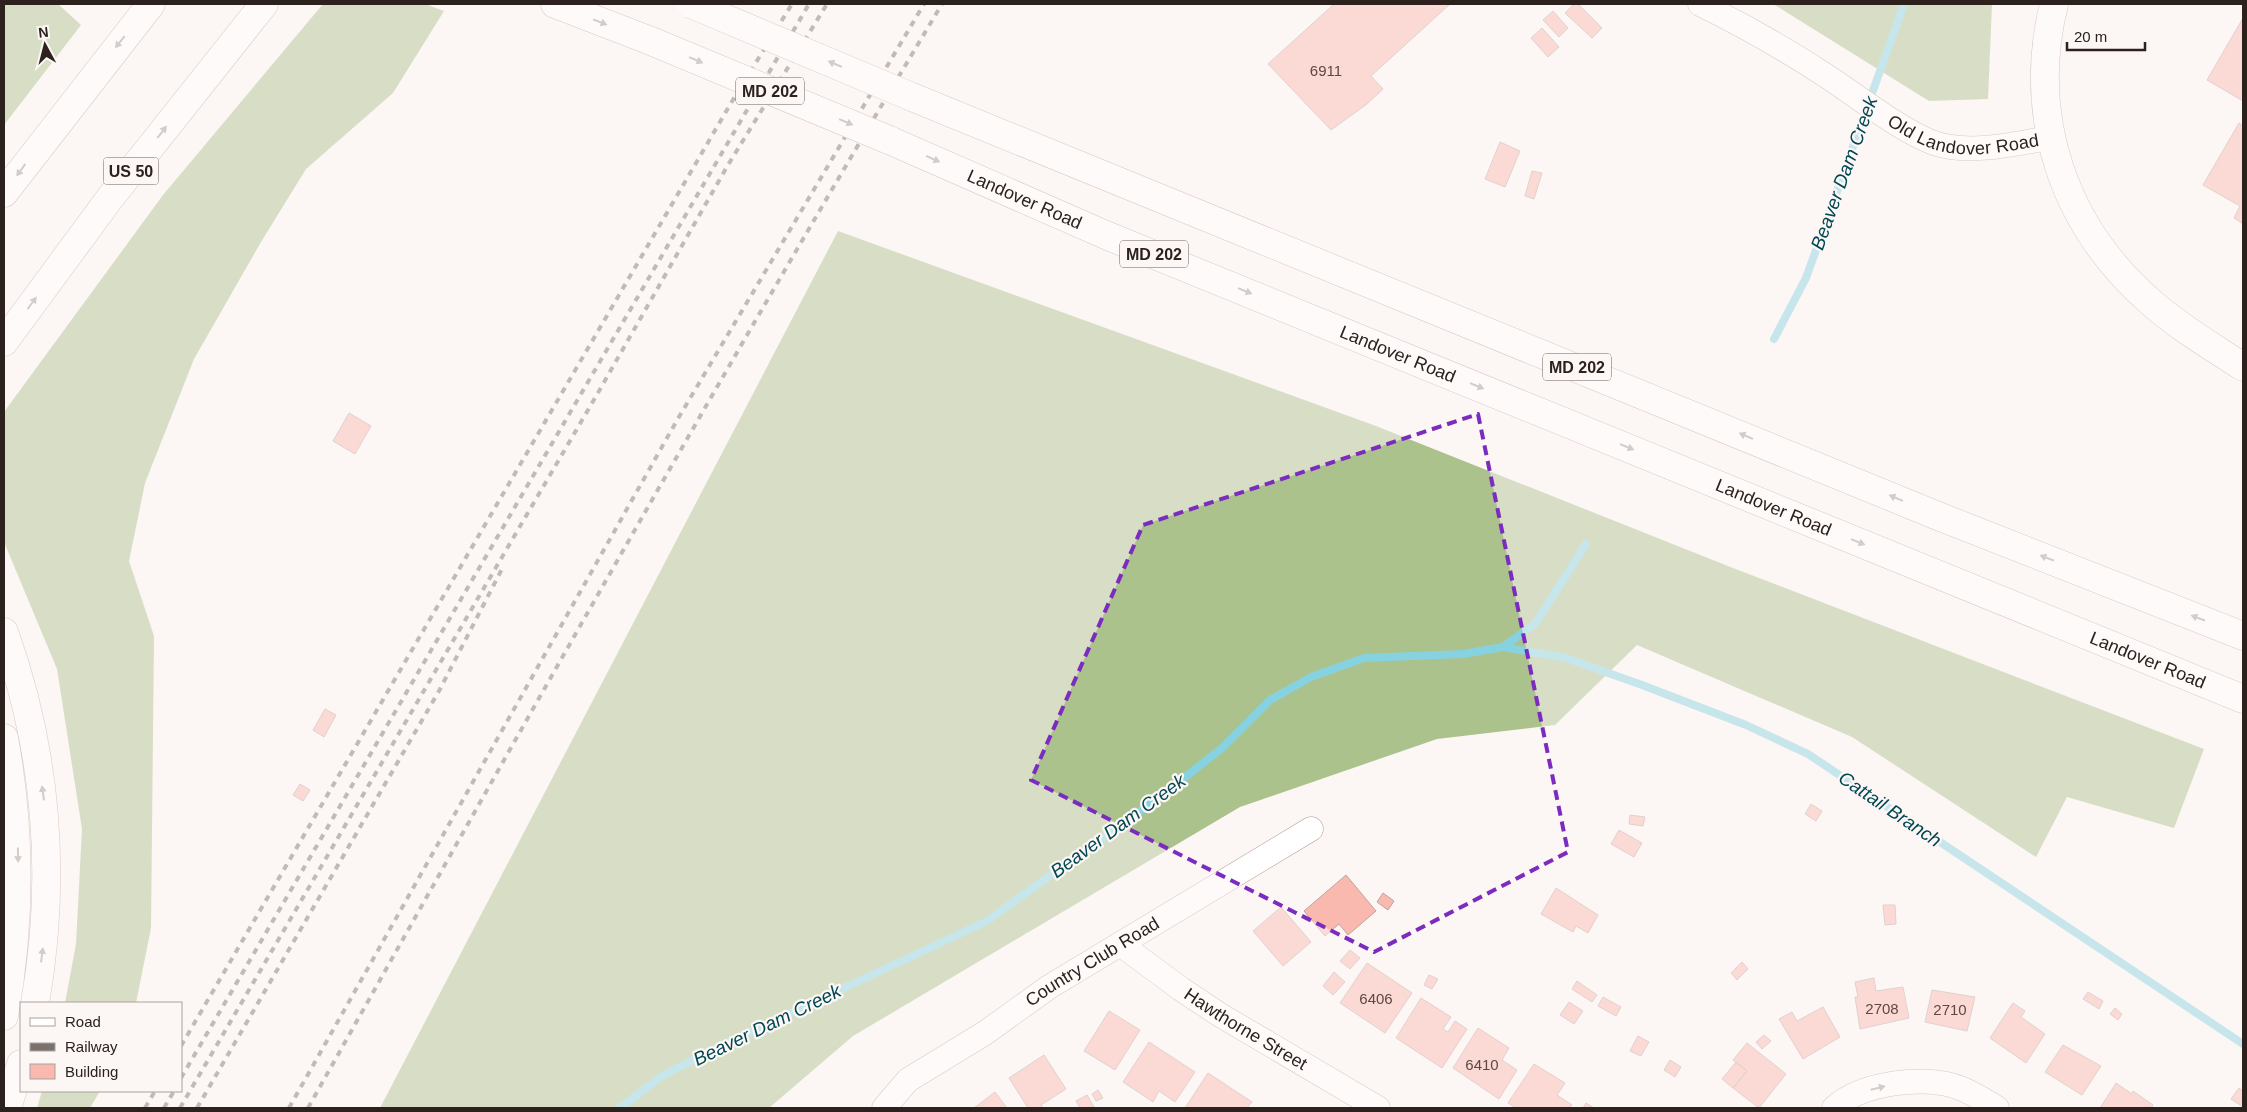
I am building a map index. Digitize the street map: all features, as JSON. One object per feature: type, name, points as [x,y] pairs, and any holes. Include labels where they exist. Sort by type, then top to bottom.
[{"type":"main road","points":[[4,193],[151,4]]},
{"type":"main road","name":"US 50","points":[[4,342],[110,198],[264,4]]},
{"type":"main road","name":"Landover Road","points":[[555,4],[651,41],[889,140],[1108,236],[2243,699]]},
{"type":"main road","name":"MD 202","points":[[691,4],[912,97],[1938,516],[2243,636]]},
{"type":"main road","points":[[2054,4],[2045,67],[2045,92],[2050,138],[2069,195],[2098,244],[2116,268],[2154,305],[2243,367]]},
{"type":"main road","points":[[4,632],[30,724],[44,802],[46,907],[35,1002]]},
{"type":"main road","points":[[4,738],[14,792],[18,868],[15,946],[4,1016]]},
{"type":"main road","points":[[7,1108],[20,1067]]},
{"type":"street","name":"Old Landover Road","points":[[1700,4],[1743,25],[1824,74],[1906,129],[1930,142],[1960,148],[1992,146],[2050,138]]},
{"type":"street","name":"Country Club Road","points":[[884,1108],[908,1080],[985,1033],[1049,988],[1311,829]]},
{"type":"street","name":"Hawthorne Street","points":[[1120,944],[1181,990],[1220,1015],[1378,1108]]},
{"type":"street","points":[[1834,1108],[1866,1090],[1894,1084],[1926,1081],[1958,1087],[1997,1108]]},
{"type":"highlighted area","points":[[1478,414],[1568,852],[1374,952],[1031,780],[1143,525]]},
{"type":"green space","points":[[4,4],[58,4],[81,25],[4,125]]},
{"type":"green space","points":[[323,4],[425,4],[444,11],[393,93],[306,169],[261,242],[194,359],[145,483],[129,561],[154,636],[151,928],[136,1002],[65,1002],[76,944],[82,829],[57,669],[4,542],[4,412],[163,195]]},
{"type":"green space","points":[[1773,4],[1992,4],[1988,99],[1929,101]]},
{"type":"green space","points":[[838,231],[1376,426],[1733,568],[2204,749],[2174,828],[2067,797],[2036,857],[1852,737],[1637,645],[1555,725],[1437,739],[1240,807],[853,1036],[769,1108],[380,1108]]},
{"type":"green space","points":[[42,1092],[99,1092],[90,1108],[37,1108]]},
{"type":"building","points":[[1334,4],[1450,4],[1371,76],[1383,89],[1367,104],[1331,130],[1268,64]]},
{"type":"building","points":[[1574,4],[1578,4],[1602,28],[1592,38],[1565,13]]},
{"type":"building","points":[[1553,11],[1568,28],[1559,37],[1543,20]]},
{"type":"building","points":[[2243,18],[2243,101],[2207,80]]},
{"type":"building","points":[[1542,28],[1559,47],[1548,57],[1531,38]]},
{"type":"building","points":[[2239,123],[2243,126],[2243,224],[2234,218],[2240,206],[2203,185]]},
{"type":"building","points":[[1500,142],[1520,151],[1505,187],[1485,179]]},
{"type":"building","points":[[1532,171],[1542,173],[1534,199],[1525,196]]},
{"type":"building","points":[[349,413],[371,426],[355,454],[333,441]]},
{"type":"building","points":[[325,709],[336,715],[324,737],[313,730]]},
{"type":"building","points":[[300,784],[310,790],[303,801],[293,795]]},
{"type":"building","points":[[1811,804],[1822,811],[1816,821],[1805,814]]},
{"type":"building","points":[[1630,815],[1645,817],[1643,826],[1629,824]]},
{"type":"building","points":[[1619,830],[1642,843],[1634,857],[1611,844]]},
{"type":"building","points":[[1346,875],[1376,911],[1348,935],[1339,924],[1325,936],[1304,911]]},
{"type":"building","points":[[1556,888],[1598,915],[1588,933],[1576,926],[1573,932],[1541,914]]},
{"type":"building","points":[[1383,893],[1394,901],[1388,910],[1377,902]]},
{"type":"building","points":[[1883,905],[1895,905],[1896,924],[1885,925]]},
{"type":"building","points":[[1281,907],[1311,942],[1283,966],[1253,931]]},
{"type":"building","points":[[1350,950],[1360,958],[1350,969],[1340,961]]},
{"type":"building","points":[[1742,962],[1748,969],[1737,980],[1731,973]]},
{"type":"building","points":[[1367,963],[1412,993],[1385,1033],[1340,1003]]},
{"type":"building","points":[[1334,972],[1345,982],[1333,995],[1323,986]]},
{"type":"building","points":[[1429,975],[1438,979],[1432,989],[1424,985]]},
{"type":"building","points":[[1874,978],[1876,991],[1903,987],[1909,1018],[1860,1029],[1855,997],[1858,997],[1855,982]]},
{"type":"building","points":[[1577,981],[1597,995],[1592,1002],[1572,989]]},
{"type":"building","points":[[1932,990],[1975,997],[1967,1031],[1925,1022]]},
{"type":"building","points":[[2088,992],[2103,1001],[2099,1009],[2083,999]]},
{"type":"building","points":[[1603,997],[1621,1007],[1616,1016],[1598,1006]]},
{"type":"building","points":[[1421,998],[1451,1017],[1443,1029],[1448,1032],[1455,1021],[1467,1029],[1442,1068],[1396,1038]]},
{"type":"building","points":[[1569,1002],[1583,1011],[1574,1024],[1560,1015]]},
{"type":"building","points":[[2013,1003],[2025,1011],[2021,1017],[2045,1034],[2026,1063],[1990,1038]]},
{"type":"building","points":[[1823,1007],[1840,1037],[1803,1059],[1779,1019],[1792,1012],[1797,1021]]},
{"type":"building","points":[[2115,1008],[2122,1014],[2118,1020],[2110,1014]]},
{"type":"building","points":[[1109,1011],[1140,1030],[1115,1070],[1084,1051]]},
{"type":"building","points":[[1478,1028],[1509,1048],[1502,1060],[1517,1070],[1499,1099],[1453,1068]]},
{"type":"building","points":[[1764,1035],[1771,1041],[1762,1049],[1756,1042]]},
{"type":"building","points":[[1638,1036],[1649,1042],[1641,1056],[1630,1051]]},
{"type":"building","points":[[1149,1042],[1195,1072],[1175,1102],[1159,1091],[1153,1102],[1123,1082]]},
{"type":"building","points":[[1747,1043],[1786,1074],[1759,1108],[1733,1088],[1747,1071],[1733,1060]]},
{"type":"building","points":[[2063,1045],[2101,1066],[2082,1095],[2045,1072]]},
{"type":"building","points":[[1044,1055],[1066,1089],[1041,1105],[1043,1108],[1028,1108],[1009,1078]]},
{"type":"building","points":[[1670,1060],[1681,1067],[1675,1077],[1664,1070]]},
{"type":"building","points":[[1736,1062],[1747,1071],[1733,1088],[1722,1079]]},
{"type":"building","points":[[1534,1064],[1565,1083],[1557,1095],[1572,1105],[1569,1108],[1516,1108],[1508,1103]]},
{"type":"building","points":[[1208,1073],[1252,1102],[1247,1108],[1185,1108]]},
{"type":"building","points":[[2116,1083],[2132,1094],[2133,1091],[2153,1105],[2151,1108],[2100,1108]]},
{"type":"building","points":[[2239,1088],[2243,1091],[2243,1107],[2231,1099]]},
{"type":"building","points":[[1098,1090],[1103,1098],[1096,1101],[1092,1094]]},
{"type":"building","points":[[995,1092],[1007,1108],[974,1108]]},
{"type":"building","points":[[1087,1095],[1094,1107],[1080,1108],[1076,1101]]},
{"type":"building","points":[[1586,1103],[1594,1108],[1583,1108]]},
{"type":"waterway","name":"Beaver Dam Creek","points":[[1774,339],[1806,278],[1904,4]]},
{"type":"waterway","name":"Beaver Dam Creek","points":[[620,1108],[662,1076],[714,1049],[987,921],[1161,796],[1222,748],[1270,700],[1311,677],[1364,658],[1463,654],[1503,647],[1535,624],[1586,544]]},
{"type":"waterway","name":"Cattail Branch","points":[[1503,647],[1566,658],[1746,725],[1808,754],[2243,1044]]},
{"type":"railway","points":[[182,1044],[731,103],[792,4]]},
{"type":"railway","points":[[182,1076],[809,4]]},
{"type":"railway","points":[[180,1108],[595,398],[728,165],[827,4]]},
{"type":"railway","points":[[289,1108],[676,422],[924,4]]},
{"type":"railway","points":[[308,1108],[700,416],[942,4]]},
{"type":"railway","points":[[197,1108],[439,691],[503,567]]},
{"type":"railway","points":[[145,1108],[154,1092]]},
{"type":"railway","points":[[164,1108],[173,1092]]}]
